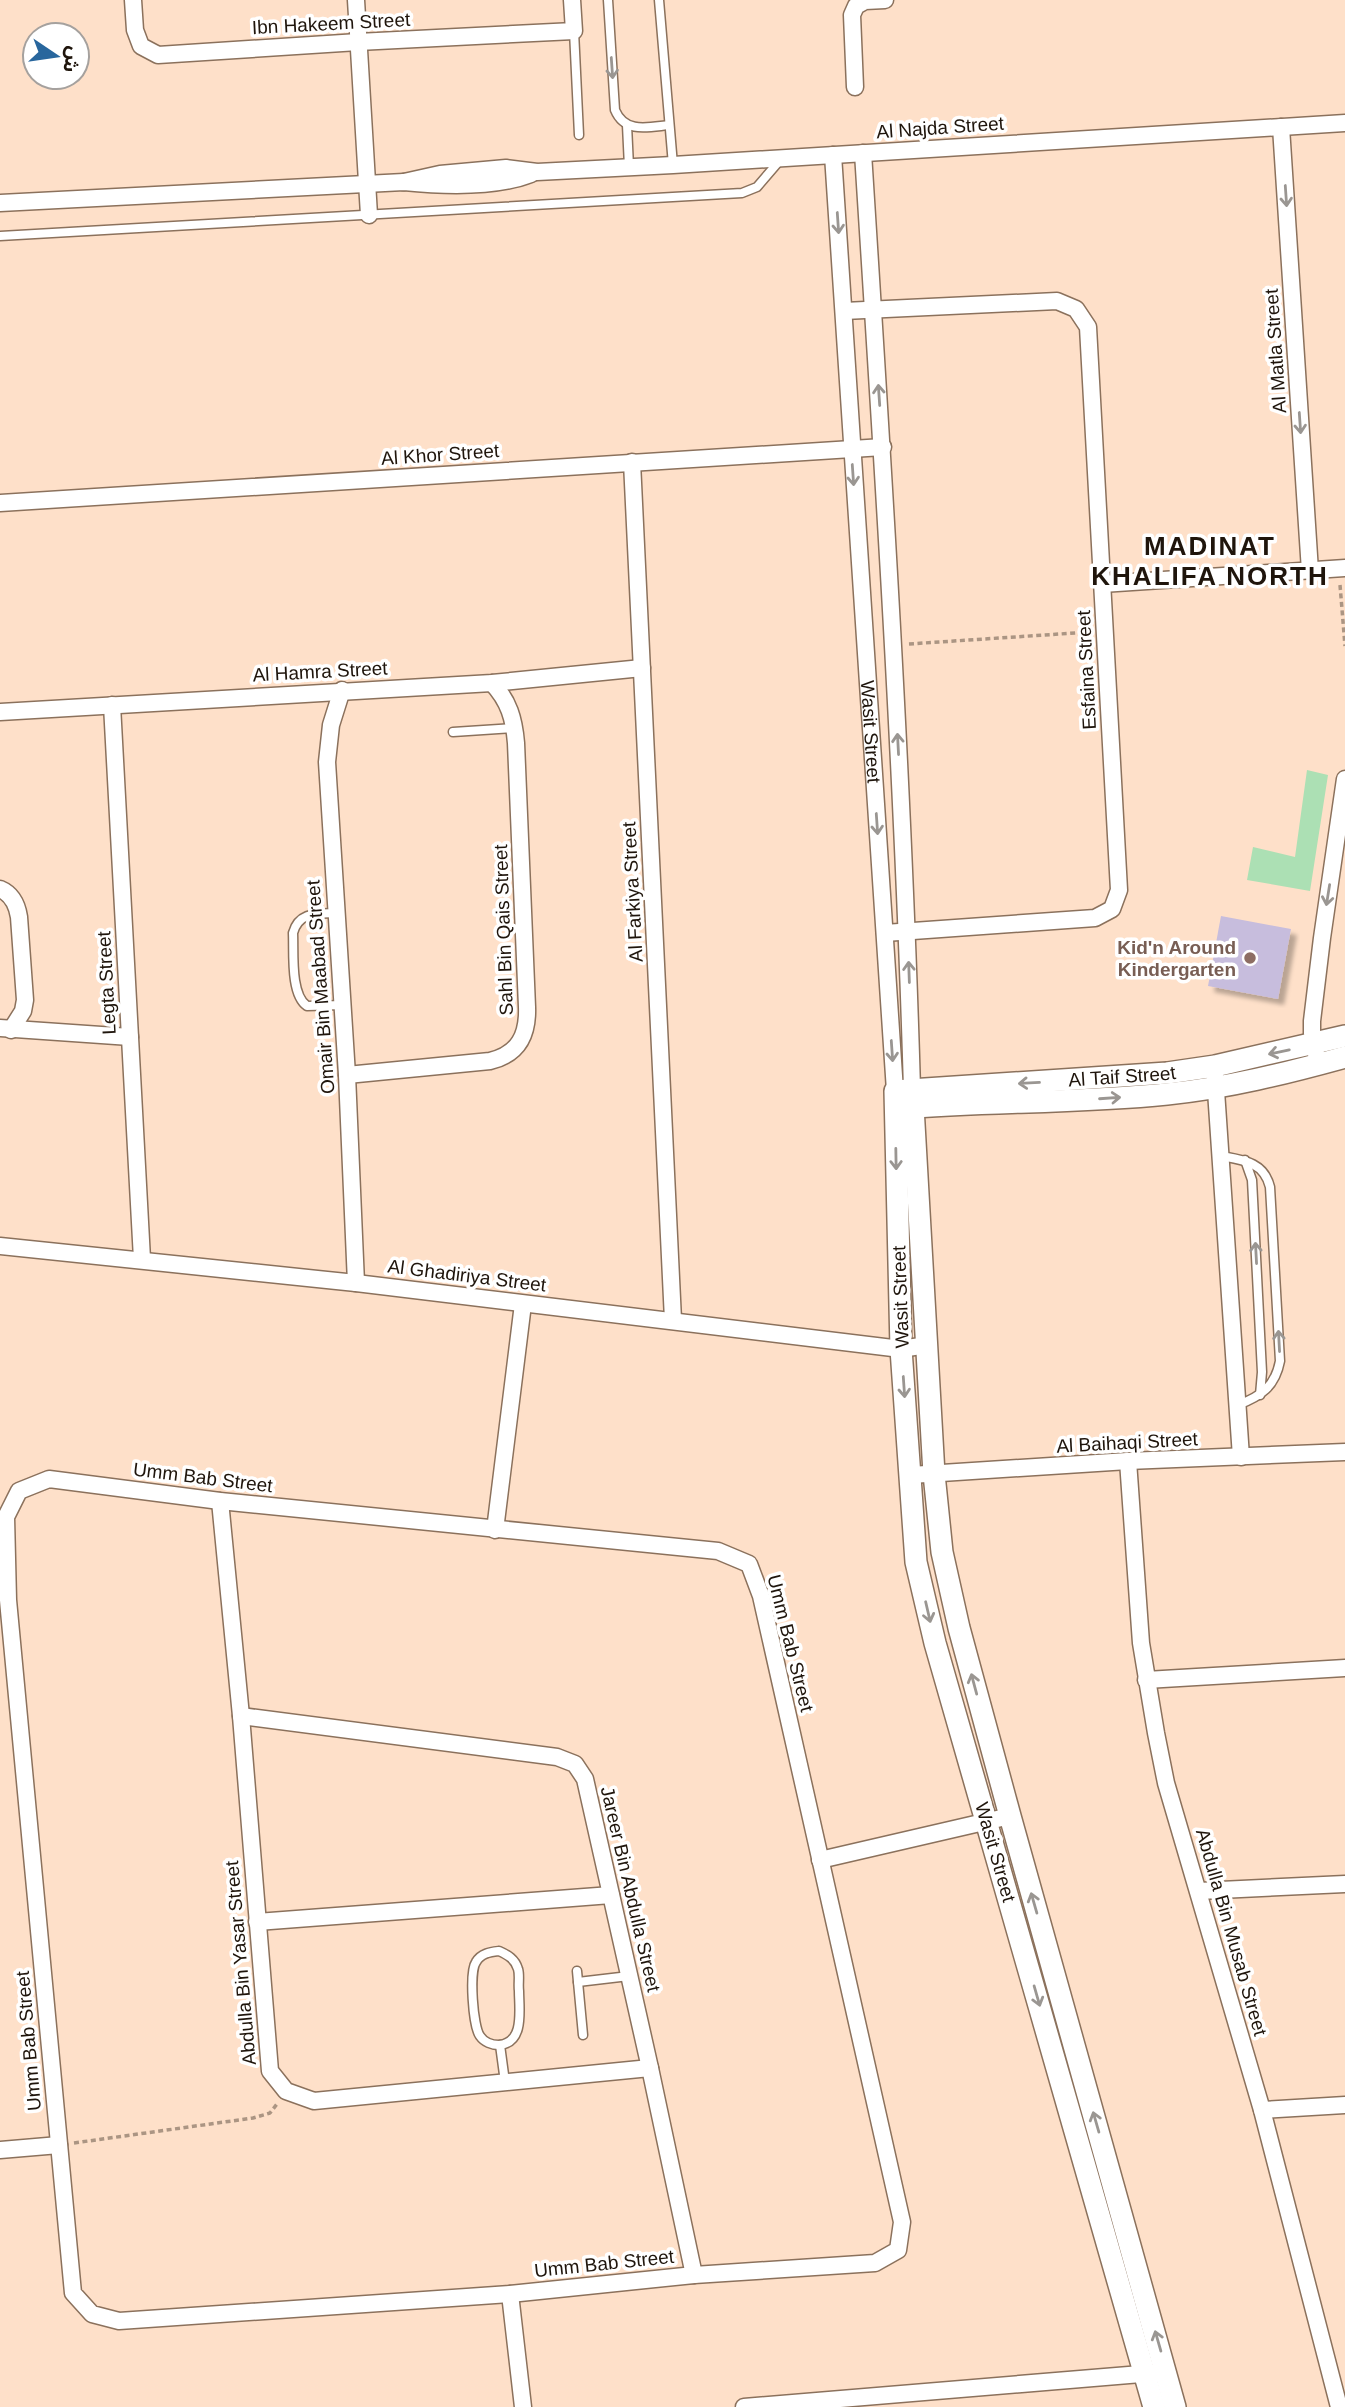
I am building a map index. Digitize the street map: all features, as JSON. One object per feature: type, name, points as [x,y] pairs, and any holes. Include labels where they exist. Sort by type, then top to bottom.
[{"type":"street","name":"Ibn Hakeem Street","points":[[133,0],[135,30],[141,46],[158,55],[573,31]]},
{"type":"street","points":[[356,0],[369,215]]},
{"type":"street","points":[[572,0],[573,31]]},
{"type":"street","points":[[855,87],[852,16],[856,6],[865,1],[885,0]]},
{"type":"street","name":"Al Najda Street","points":[[0,203],[404,182],[442,185],[497,181],[537,172],[1345,123]]},
{"type":"street","name":"Al Matla Street","points":[[1281,127],[1310,571]]},
{"type":"street","name":"Wasit Street","points":[[863,153],[883,447],[908,930],[901,1349],[916,1562],[935,1643],[1156,2372],[1175,2407]]},
{"type":"street","name":"Wasit Street","points":[[833,155],[885,933],[927,1345],[933,1474],[942,1552],[953,1603],[1156,2372],[1154,2407]]},
{"type":"street","name":"Esfaina Street","points":[[844,311],[1057,301],[1076,309],[1088,327],[1119,890],[1112,909],[1095,918],[885,933]]},
{"type":"street","name":"Al Khor Street","points":[[0,503],[883,447]]},
{"type":"street","name":"Al Farkiya Street","points":[[632,462],[673,1320]]},
{"type":"street","points":[[1102,584],[1342,568]]},
{"type":"street","name":"Al Hamra Street","points":[[0,712],[492,683],[642,667]]},
{"type":"street","name":"Sahl Bin Qais Street","points":[[347,1074],[490,1061],[512,1052],[526,1032],[514,728],[507,703],[492,683]]},
{"type":"street","name":"Omair Bin Maabad Street","points":[[342,691],[331,725],[327,762],[347,1074],[356,1283]]},
{"type":"street","name":"Legta Street","points":[[112,705],[142,1259]]},
{"type":"street","points":[[1317,1054],[1312,1021],[1345,779]]},
{"type":"street","points":[[0,888],[12,897],[17,906],[25,1000],[23,1011],[6,1029]]},
{"type":"street","points":[[6,1029],[130,1037]]},
{"type":"street","name":"Al Taif Street","points":[[1317,1054],[1345,1036]]},
{"type":"street","name":"Al Taif Street","points":[[904,1099],[1167,1073],[1215,1077],[1317,1054],[1345,1057]]},
{"type":"street","points":[[1215,1077],[1241,1457]]},
{"type":"street","name":"Al Ghadiriya Street","points":[[0,1246],[356,1283],[901,1349],[927,1345]]},
{"type":"street","points":[[495,1530],[523,1304]]},
{"type":"street","name":"Al Baihaqi Street","points":[[911,1475],[1128,1461],[1345,1452]]},
{"type":"street","name":"Abdulla Bin Musab Street","points":[[1128,1461],[1141,1643],[1167,1783],[1262,2110],[1339,2407]]},
{"type":"street","name":"Umm Bab Street","points":[[49,1479],[220,1501],[718,1551],[749,1564],[761,1596],[902,2222],[898,2250],[875,2263],[694,2275],[510,2294],[119,2322],[92,2314],[73,2293],[4,1599],[6,1517],[19,1491],[49,1479]]},
{"type":"street","name":"Abdulla Bin Yasar Street","points":[[220,1501],[241,1716],[270,2071],[286,2091]]},
{"type":"street","points":[[1146,1680],[1345,1668]]},
{"type":"street","name":"Jareer Bin Abdulla Street","points":[[241,1716],[557,1756],[575,1764],[585,1779],[694,2275]]},
{"type":"street","points":[[820,1860],[1010,1816]]},
{"type":"street","points":[[1199,1891],[1345,1884]]},
{"type":"street","points":[[257,1922],[611,1895]]},
{"type":"street","points":[[286,2091],[314,2101],[650,2068]]},
{"type":"street","points":[[1262,2110],[1345,2105]]},
{"type":"street","points":[[0,2150],[59,2145]]},
{"type":"street","points":[[510,2294],[523,2407]]},
{"type":"street","points":[[744,2407],[826,2403],[1156,2372]]},
{"type":"lane","points":[[608,0],[615,110],[618,117],[627,125],[638,128],[669,125]]},
{"type":"lane","points":[[659,0],[673,165]]},
{"type":"lane","points":[[573,31],[579,135]]},
{"type":"lane","points":[[627,125],[629,167]]},
{"type":"lane","points":[[0,236],[742,193],[757,187],[781,159]]},
{"type":"lane","points":[[453,732],[514,728]]},
{"type":"lane","points":[[337,913],[304,916],[295,926],[293,933],[296,986],[299,998],[307,1006],[343,1004]]},
{"type":"lane","points":[[1221,1156],[1257,1165],[1266,1174],[1271,1197],[1280,1361],[1273,1382],[1261,1395],[1238,1405]]},
{"type":"lane","points":[[1245,1160],[1252,1180],[1261,1395]]},
{"type":"lane","points":[[499,1951],[512,1957],[518,1969],[519,2021],[517,2032],[510,2041],[500,2045],[489,2044],[480,2037],[475,2027],[472,1975],[476,1962],[486,1953],[499,1951]]},
{"type":"lane","points":[[577,1971],[583,2035]]},
{"type":"lane","points":[[578,1982],[629,1976]]},
{"type":"lane","points":[[500,2045],[505,2082]]},
{"type":"path","points":[[1342,568],[1345,646]]},
{"type":"path","points":[[893,645],[1105,631]]},
{"type":"path","points":[[59,2145],[253,2118],[270,2113],[286,2091]]},
{"type":"green space","points":[[1307,770],[1328,775],[1310,891],[1247,880],[1253,847],[1295,857]]},
{"type":"building","name":"Kid'n Around Kindergarten","points":[[1221,916],[1291,929],[1278,999],[1208,986]]},
{"type":"place","name":"Kid'n Around Kindergarten","points":[[1250,958]]},
{"type":"district","name":"MADINAT KHALIFA NORTH","points":[[1210,561]]}]
